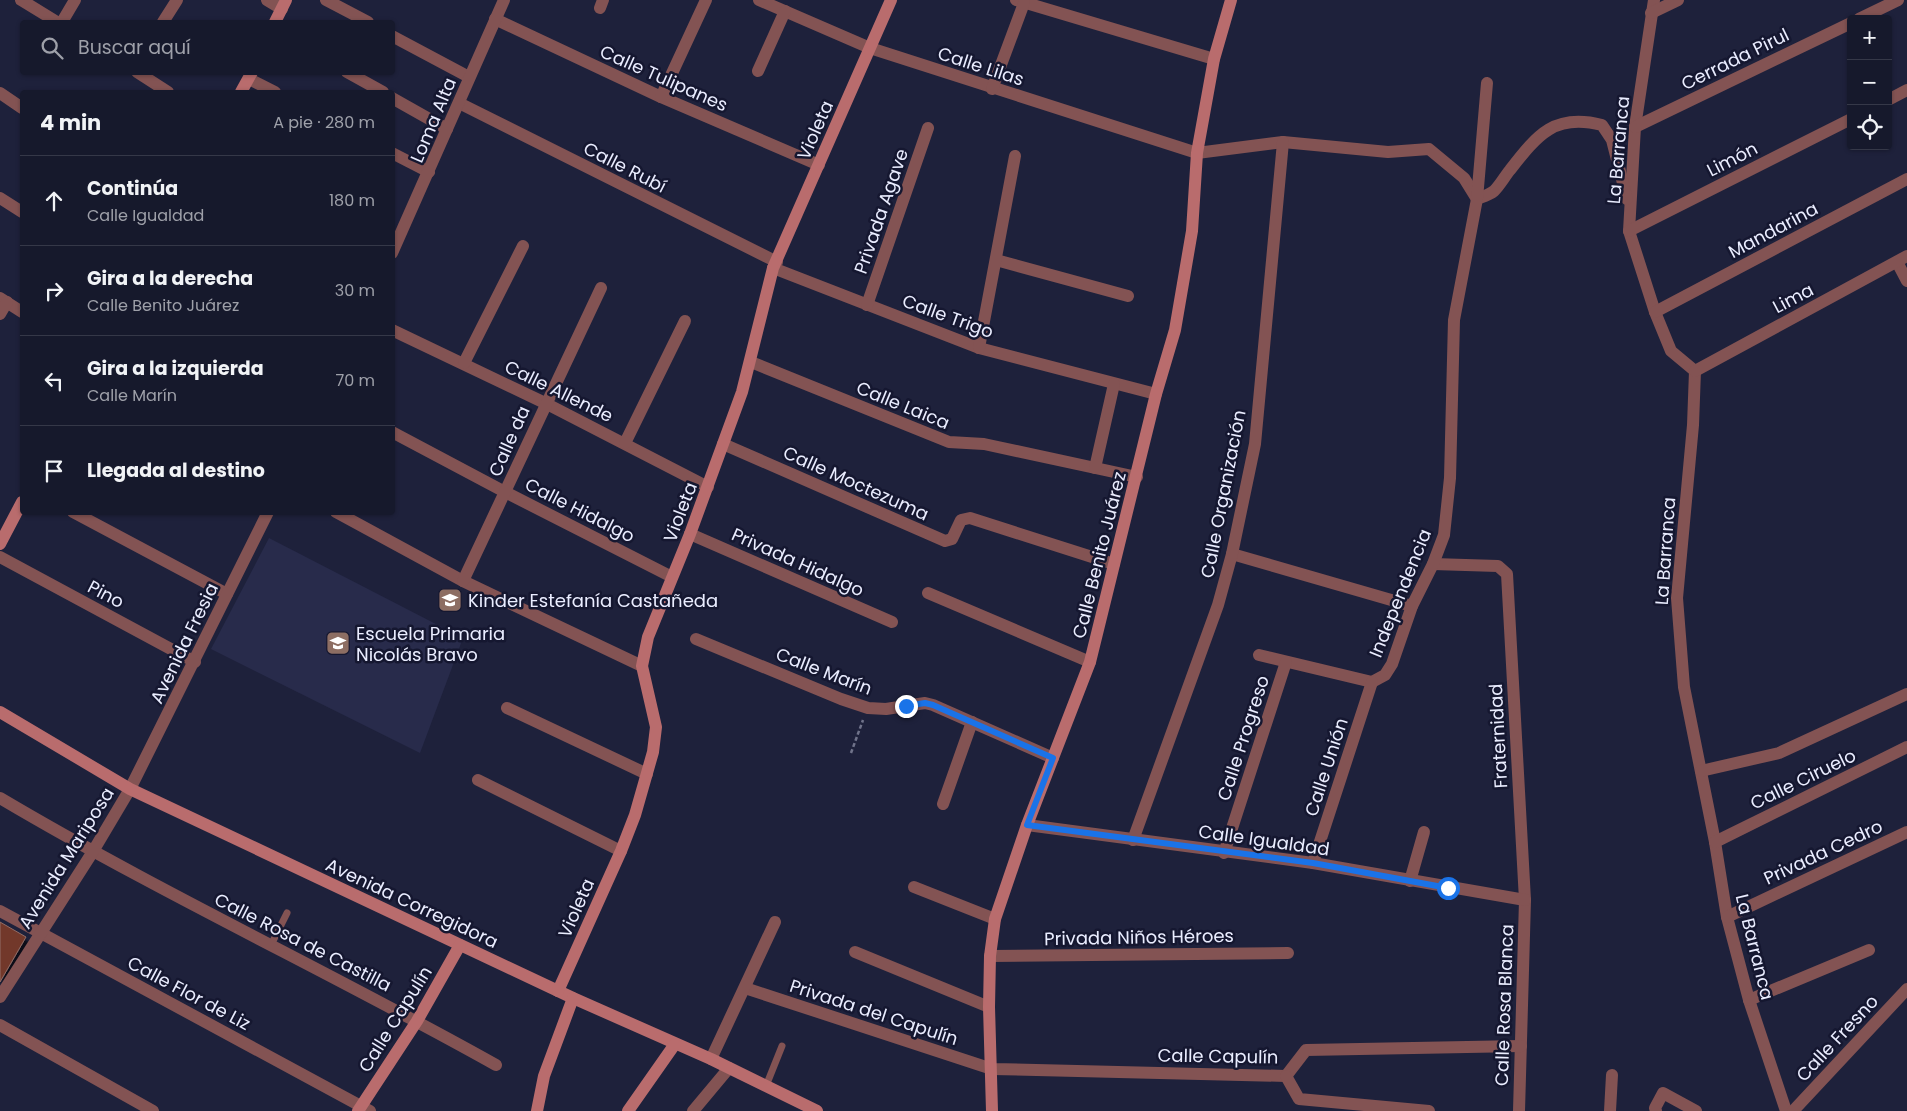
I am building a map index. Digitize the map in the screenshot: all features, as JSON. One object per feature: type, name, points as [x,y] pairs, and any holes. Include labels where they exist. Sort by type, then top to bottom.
[{"type":"street","points":[[21,0],[54,20]]},
{"type":"street","points":[[63,20],[75,0]]},
{"type":"street","points":[[164,20],[177,0]]},
{"type":"street","points":[[267,0],[284,4],[276,20]]},
{"type":"street","points":[[326,0],[364,20]]},
{"type":"street","points":[[661,97],[706,0]]},
{"type":"street","name":"Calle Lilas","points":[[759,0],[870,48],[992,89],[1197,153]]},
{"type":"street","name":"Violeta","points":[[558,991],[621,850],[653,752],[656,728],[642,666],[648,637],[708,487],[751,362],[761,314],[775,265],[891,0]]},
{"type":"street","name":"Calle Benito Juárez","points":[[992,1111],[989,1007],[990,956],[995,919],[1027,825],[1090,662],[1156,394],[1175,330],[1192,231],[1197,153],[1214,59],[1231,0]]},
{"type":"street","points":[[1652,6],[1678,0]]},
{"type":"street","points":[[1867,15],[1898,0]]},
{"type":"street","name":"Loma Alta","points":[[395,246],[502,1]]},
{"type":"street","points":[[992,89],[1020,2],[1214,59]]},
{"type":"street","name":"La Barranca","points":[[1652,6],[1635,127],[1629,231],[1655,312],[1671,351],[1695,371],[1693,426],[1677,598],[1684,688],[1715,842],[1727,917],[1748,1000],[1786,1111]]},
{"type":"street","points":[[758,71],[785,11]]},
{"type":"street","name":"Calle Tulipanes","points":[[495,19],[661,97],[819,165]]},
{"type":"street","name":"Cerrada Pirul","points":[[1635,127],[1847,25]]},
{"type":"street","points":[[395,38],[470,77]]},
{"type":"street","points":[[142,75],[165,90]]},
{"type":"street","points":[[352,75],[379,90]]},
{"type":"street","points":[[242,90],[250,76],[272,90]]},
{"type":"street","name":"Independencia","points":[[1372,682],[1386,675],[1392,664],[1412,606],[1433,564],[1444,535],[1450,478],[1454,320],[1476,199],[1487,83]]},
{"type":"street","points":[[1892,98],[1907,90]]},
{"type":"street","points":[[0,93],[20,107]]},
{"type":"street","points":[[395,100],[447,128]]},
{"type":"street","name":"Calle Rubí","points":[[459,103],[775,265]]},
{"type":"street","points":[[1197,153],[1284,142],[1388,152],[1428,149],[1464,178],[1476,199],[1493,192],[1526,150],[1550,129],[1562,121],[1582,120],[1602,125],[1612,140],[1630,211]]},
{"type":"street","name":"Limón","points":[[1629,231],[1847,121]]},
{"type":"street","name":"Privada Agave","points":[[867,305],[928,128]]},
{"type":"street","name":"Calle Organización","points":[[1133,840],[1218,605],[1232,554],[1254,444],[1284,142]]},
{"type":"street","points":[[395,155],[429,172]]},
{"type":"street","points":[[979,348],[1015,156]]},
{"type":"street","name":"Mandarina","points":[[1655,312],[1907,179]]},
{"type":"street","points":[[0,198],[20,211]]},
{"type":"street","points":[[464,364],[523,246]]},
{"type":"street","points":[[1902,259],[1907,281]]},
{"type":"street","name":"Lima","points":[[1695,371],[1902,259]]},
{"type":"street","points":[[996,260],[1128,296]]},
{"type":"street","name":"Calle Trigo","points":[[775,265],[867,305],[979,348],[1156,394]]},
{"type":"street","name":"Calle da","points":[[463,581],[545,403],[601,288]]},
{"type":"street","points":[[0,314],[4,300],[20,311]]},
{"type":"street","points":[[624,443],[685,321]]},
{"type":"street","name":"Calle Allende","points":[[395,331],[545,403],[708,487]]},
{"type":"street","name":"Calle Laica","points":[[751,362],[949,442],[984,444],[1136,477]]},
{"type":"street","points":[[1095,468],[1114,384]]},
{"type":"street","name":"Calle Hidalgo","points":[[395,434],[672,577]]},
{"type":"street","name":"Calle Moctezuma","points":[[723,444],[945,541],[952,539],[959,523],[964,518],[970,518],[1114,564]]},
{"type":"street","points":[[0,544],[20,506]]},
{"type":"street","points":[[79,515],[227,594]]},
{"type":"street","name":"Avenida Fresia","points":[[130,789],[195,662],[266,515]]},
{"type":"street","points":[[342,515],[463,581],[642,666]]},
{"type":"street","name":"Privada Hidalgo","points":[[690,534],[892,622]]},
{"type":"street","points":[[1232,554],[1412,606]]},
{"type":"street","name":"Pino","points":[[0,557],[195,662]]},
{"type":"street","name":"Fraternidad","points":[[1433,564],[1498,566],[1505,571],[1525,900]]},
{"type":"street","points":[[928,593],[1090,662]]},
{"type":"street","name":"Calle Marín","points":[[696,639],[841,699],[868,708],[886,709],[925,703],[1053,758]]},
{"type":"street","name":"Calle Progreso","points":[[1259,655],[1372,682]]},
{"type":"street","name":"Calle Progreso","points":[[1224,853],[1286,662]]},
{"type":"street","name":"Calle Unión","points":[[1313,863],[1372,682]]},
{"type":"street","points":[[1700,771],[1779,753],[1907,694]]},
{"type":"street","points":[[507,708],[647,774]]},
{"type":"street","name":"Avenida Corregidora","points":[[0,712],[130,789],[573,998],[711,1059],[817,1111]]},
{"type":"street","points":[[943,804],[972,722]]},
{"type":"street","name":"Calle Ciruelo","points":[[1715,842],[1907,747]]},
{"type":"street","points":[[478,780],[621,850]]},
{"type":"street","name":"Avenida Mariposa","points":[[0,997],[92,853],[130,789]]},
{"type":"street","name":"Calle Rosa de Castilla","points":[[0,798],[92,853],[417,1021],[496,1066]]},
{"type":"street","name":"Calle Igualdad","points":[[1027,825],[1224,853],[1313,863],[1525,900]]},
{"type":"street","points":[[1410,881],[1424,832]]},
{"type":"street","name":"Privada Cedro","points":[[1727,917],[1907,832]]},
{"type":"street","points":[[914,887],[995,919]]},
{"type":"street","name":"Calle Rosa Blanca","points":[[1519,1111],[1525,900]]},
{"type":"street","name":"Calle Flor de Liz","points":[[0,911],[363,1109]]},
{"type":"street","points":[[711,1059],[776,922]]},
{"type":"street","name":"Calle Capulín","points":[[363,1109],[417,1021],[460,945]]},
{"type":"street","points":[[1748,1000],[1869,950]]},
{"type":"street","points":[[854,952],[989,1007]]},
{"type":"street","name":"Privada Niños Héroes","points":[[990,956],[1288,953]]},
{"type":"street","name":"Privada del Capulín","points":[[745,988],[992,1069]]},
{"type":"street","name":"Calle Fresno","points":[[1793,1111],[1907,989]]},
{"type":"street","points":[[537,1111],[544,1076],[573,998]]},
{"type":"street","points":[[0,1025],[153,1111]]},
{"type":"street","points":[[628,1111],[676,1044]]},
{"type":"street","name":"Calle Capulín","points":[[992,1069],[1286,1076],[1306,1050],[1521,1046]]},
{"type":"street","points":[[693,1111],[729,1068]]},
{"type":"street","points":[[1610,1111],[1612,1075]]},
{"type":"street","points":[[1286,1076],[1299,1099],[1429,1111]]},
{"type":"street","points":[[1656,1111],[1655,1108],[1663,1093],[1696,1111]]},
{"type":"lane","points":[[271,945],[287,913]]},
{"type":"lane","points":[[766,1086],[782,1046]]},
{"type":"path","points":[[851,753],[868,708]]},
{"type":"shaded area","name":"Escuela Primaria Nicolás Bravo","points":[[269,538],[463,638],[420,753],[211,649]]},
{"type":"building","points":[[0,922],[26,937],[0,982]]},
{"type":"place","name":"Kinder Estefanía Castañeda","points":[[450,600]]},
{"type":"place","name":"Escuela Primaria Nicolás Bravo","points":[[338,643]]},
{"type":"route","points":[[906,706],[925,703],[933,705],[1053,758],[1027,825],[1224,853],[1313,863],[1448,888]]}]
